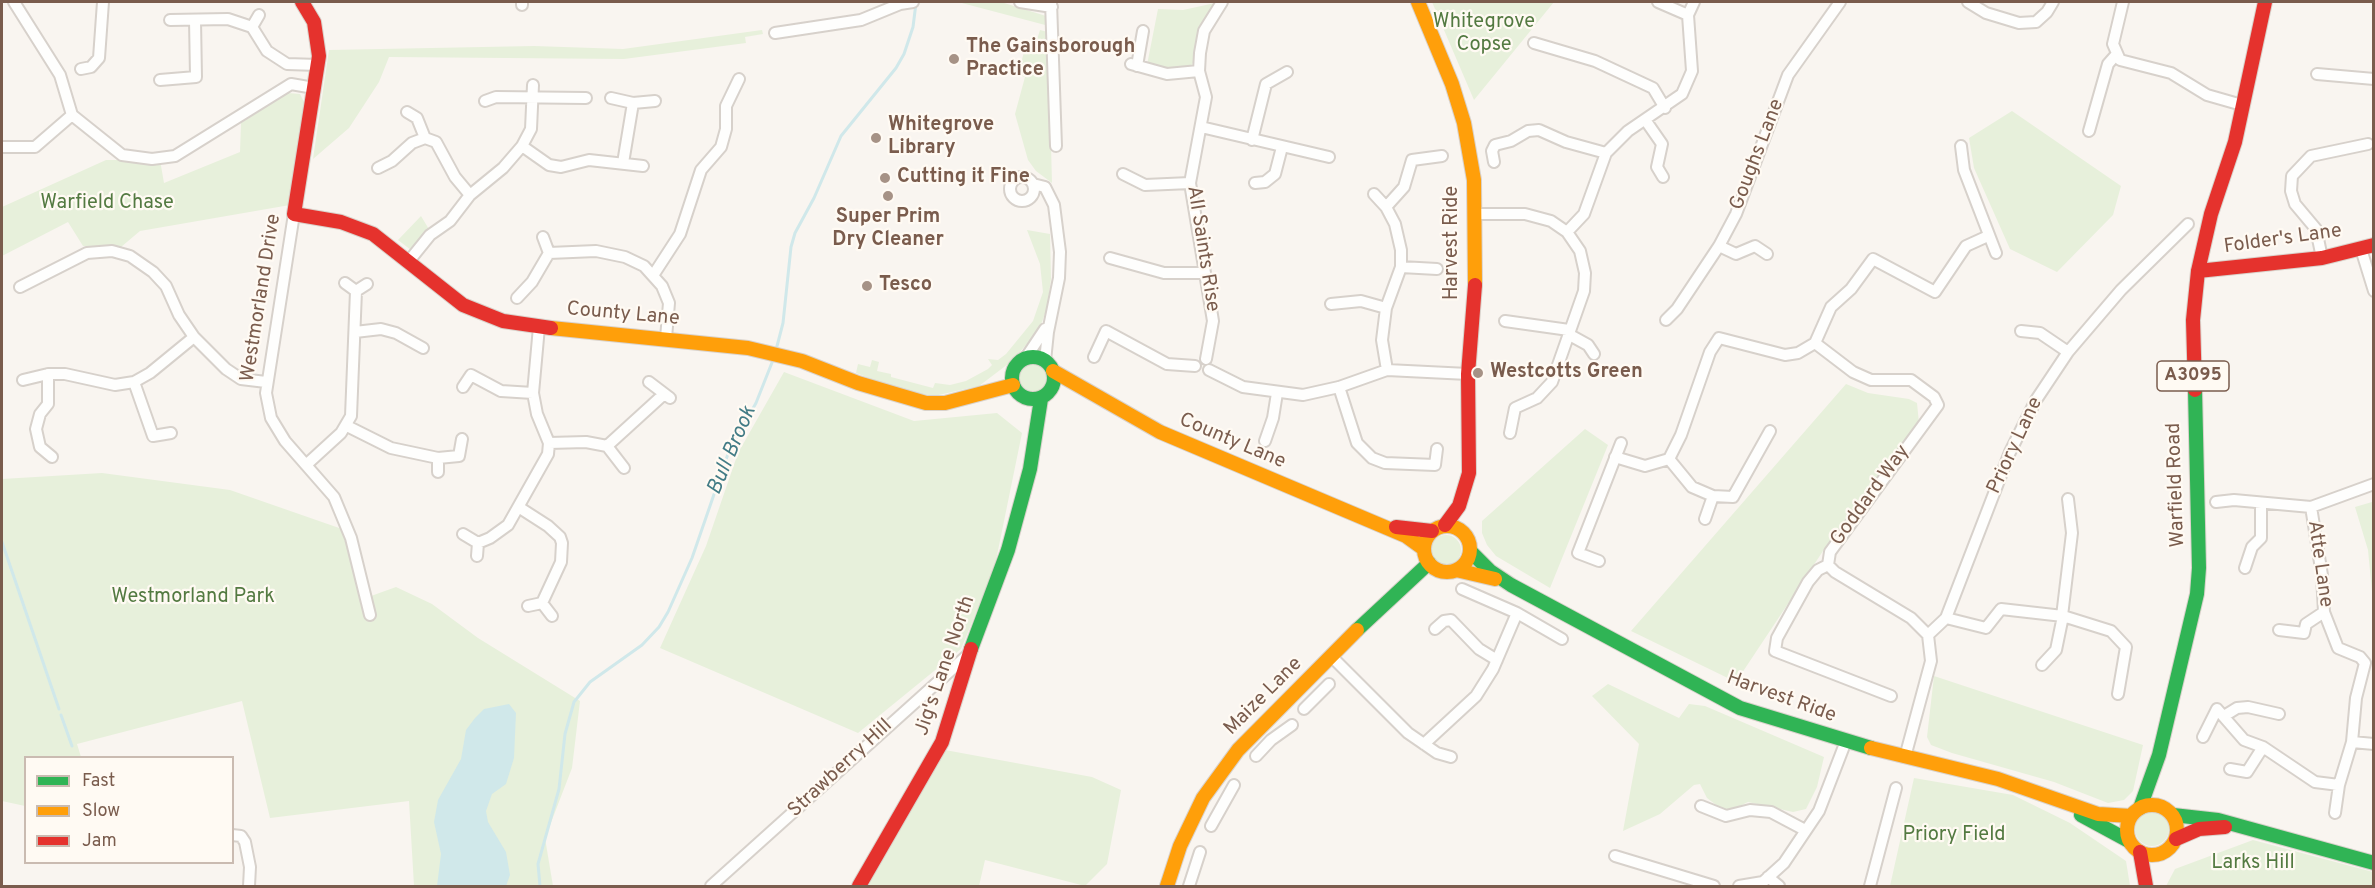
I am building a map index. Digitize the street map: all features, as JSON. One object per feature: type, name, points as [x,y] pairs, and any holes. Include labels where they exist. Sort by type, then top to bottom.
[{"type":"street","points":[[14,2],[55,65],[72,115],[122,155],[152,159],[175,156],[291,84],[314,88]]},
{"type":"street","points":[[81,69],[91,67],[99,58],[103,2]]},
{"type":"street","name":"Westmorland Drive","points":[[302,2],[310,12],[318,33],[318,65],[266,382],[272,417],[285,441],[334,498],[348,529],[370,615]]},
{"type":"street","points":[[775,33],[861,20],[900,4],[913,2]]},
{"type":"street","points":[[1020,2],[1052,4],[1056,146]]},
{"type":"street","name":"All Saints Rise","points":[[1209,370],[1210,362],[1206,359],[1214,321],[1190,183],[1206,97],[1200,71],[1204,31],[1213,13],[1222,2]]},
{"type":"street","name":"Harvest Ride","points":[[1418,2],[1452,84],[1464,123],[1473,176],[1476,269],[1468,374],[1470,462],[1465,493],[1463,532]]},
{"type":"street","points":[[1658,2],[1688,15]]},
{"type":"street","points":[[1567,232],[1584,214],[1606,153],[1628,130],[1665,108],[1683,94],[1692,71],[1688,15],[1694,2]]},
{"type":"street","name":"Goughs Lane","points":[[1666,320],[1672,306],[1719,246],[1736,214],[1788,75],[1840,2]]},
{"type":"street","points":[[1968,2],[1986,13],[2019,23],[2036,22],[2047,12],[2053,2]]},
{"type":"street","points":[[2123,2],[2113,44],[2116,56],[2124,63],[2171,73],[2207,95],[2242,105]]},
{"type":"street","name":"Warfield Road","points":[[2136,812],[2159,755],[2194,615],[2198,586],[2193,320],[2198,271],[2211,214],[2235,142],[2265,2]]},
{"type":"street","points":[[252,27],[259,15]]},
{"type":"street","points":[[170,20],[228,19],[252,27],[267,51],[287,64],[318,65]]},
{"type":"street","points":[[159,80],[195,77],[195,20]]},
{"type":"street","points":[[1143,30],[1134,65],[1167,74],[1200,71]]},
{"type":"street","points":[[1534,43],[1595,62],[1653,88],[1665,108]]},
{"type":"street","points":[[2089,131],[2108,64],[2116,56]]},
{"type":"street","points":[[1252,140],[1266,84],[1287,72]]},
{"type":"street","points":[[2317,74],[2373,80]]},
{"type":"street","points":[[654,274],[680,234],[701,170],[721,147],[726,129],[726,106],[739,79]]},
{"type":"street","points":[[409,261],[430,236],[450,221],[470,195],[503,168],[522,146],[531,129],[534,111],[533,85]]},
{"type":"street","points":[[485,101],[496,97],[586,98]]},
{"type":"street","points":[[611,98],[633,103],[654,101]]},
{"type":"street","points":[[623,163],[633,103]]},
{"type":"street","points":[[407,112],[417,118],[425,138]]},
{"type":"street","points":[[2,147],[35,147],[72,115]]},
{"type":"street","points":[[1646,120],[1662,144],[1657,166],[1663,177]]},
{"type":"street","points":[[1202,128],[1329,157]]},
{"type":"street","points":[[1494,162],[1492,151],[1495,145],[1511,141],[1528,131],[1539,130],[1566,142],[1606,153]]},
{"type":"street","points":[[378,168],[392,161],[412,143],[425,138],[436,142],[455,177],[470,195]]},
{"type":"street","points":[[2322,258],[2316,229],[2295,204],[2291,191],[2292,177],[2311,156],[2368,144]]},
{"type":"street","points":[[522,146],[549,165],[561,167],[589,160],[643,166]]},
{"type":"street","points":[[1961,146],[1964,170],[1996,253]]},
{"type":"street","points":[[1255,183],[1265,182],[1275,174],[1282,147]]},
{"type":"street","points":[[1386,207],[1404,187],[1412,160],[1442,156]]},
{"type":"street","points":[[1123,174],[1145,185],[1190,183]]},
{"type":"street","points":[[1046,395],[1055,380],[1049,366],[1051,318],[1059,278],[1056,216],[1045,187],[1033,184],[1028,179],[1019,178],[1011,188],[1012,195],[1018,201],[1025,201],[1032,197],[1043,201],[1056,216]]},
{"type":"street","points":[[1032,197],[1033,184]]},
{"type":"street","points":[[1374,194],[1386,207],[1395,224],[1401,250],[1401,267],[1386,308],[1382,340],[1387,370]]},
{"type":"street","points":[[1475,214],[1505,212],[1532,215],[1551,221],[1567,232],[1580,251],[1585,273],[1584,291],[1552,382],[1537,398],[1515,408],[1510,433]]},
{"type":"street","name":"County Lane","points":[[294,214],[341,222],[365,231],[387,243],[464,304],[503,321],[539,327],[741,347],[788,357],[908,399],[945,403],[969,395],[1013,371]]},
{"type":"street","name":"Priory Lane","points":[[1928,635],[1946,618],[2019,433],[2036,400],[2068,352],[2121,290],[2188,224]]},
{"type":"street","points":[[1615,457],[1645,466],[1669,459],[1681,435],[1710,352],[1719,338],[1785,355],[1798,353],[1815,343],[1831,307],[1851,289],[1873,259],[1935,292],[1966,246],[1988,236]]},
{"type":"street","points":[[543,237],[549,253]]},
{"type":"street","points":[[1719,246],[1736,254],[1755,246],[1767,254]]},
{"type":"street","points":[[2367,247],[2373,291]]},
{"type":"street","name":"Folder's Lane","points":[[2198,271],[2322,258],[2367,247]]},
{"type":"street","points":[[20,287],[87,253],[112,251],[130,256],[153,272],[166,286],[179,315],[194,337],[226,369],[241,379],[266,382]]},
{"type":"street","points":[[549,253],[596,251],[625,257],[644,266],[654,274],[669,303],[666,338]]},
{"type":"street","points":[[517,298],[532,282],[549,253]]},
{"type":"street","points":[[1110,258],[1164,273],[1204,273]]},
{"type":"street","points":[[1401,267],[1437,269]]},
{"type":"street","points":[[345,284],[356,291]]},
{"type":"street","points":[[356,291],[367,284]]},
{"type":"street","points":[[306,465],[347,426],[352,406],[356,291]]},
{"type":"street","points":[[1331,304],[1361,301],[1386,308]]},
{"type":"street","points":[[1051,318],[1038,344],[1013,371],[1018,391],[1030,400],[1046,395],[1086,390]]},
{"type":"street","points":[[1505,321],[1568,332],[1588,345],[1594,354]]},
{"type":"street","points":[[478,543],[490,538],[508,525],[543,466],[549,443],[537,414],[533,393],[539,327]]},
{"type":"street","points":[[355,332],[381,329],[396,333],[423,348]]},
{"type":"street","points":[[1094,357],[1106,331],[1167,364],[1195,366],[1202,373],[1209,370],[1243,387],[1303,395],[1339,387],[1387,370],[1468,374]]},
{"type":"street","points":[[2021,331],[2040,333],[2068,352]]},
{"type":"street","points":[[23,380],[48,374],[65,374],[115,385],[134,382],[150,373],[194,337]]},
{"type":"street","name":"Goddard Way","points":[[1815,343],[1853,372],[1871,380],[1911,380],[1934,397],[1938,405],[1830,552],[1828,565],[1835,572],[1911,618],[1928,635]]},
{"type":"street","points":[[1025,358],[1033,357],[1049,366]]},
{"type":"street","points":[[1195,366],[1198,360],[1206,359]]},
{"type":"street","name":"County Lane","points":[[1049,366],[1160,432],[1406,536],[1424,549]]},
{"type":"street","points":[[464,387],[466,372],[501,391],[533,393]]},
{"type":"street","points":[[48,374],[48,404],[40,414],[36,429],[40,447],[52,458]]},
{"type":"street","points":[[134,382],[151,440],[171,433]]},
{"type":"street","points":[[607,446],[634,420],[667,396],[650,382]]},
{"type":"street","points":[[1339,387],[1357,443],[1372,458],[1385,464],[1435,465],[1437,449]]},
{"type":"street","name":"County Lane","points":[[969,395],[1018,391]]},
{"type":"street","name":"Jig's Lane North","points":[[1018,391],[1032,444]]},
{"type":"street","points":[[1265,441],[1273,418],[1277,393]]},
{"type":"street","name":"Jig's Lane North","points":[[859,886],[942,742],[970,652],[1008,550],[1030,469],[1032,444],[1046,395]]},
{"type":"street","points":[[347,426],[391,448],[438,458],[459,456],[462,439]]},
{"type":"street","points":[[1669,459],[1686,482],[1713,496],[1733,497],[1770,431]]},
{"type":"street","points":[[549,443],[586,442],[607,446],[624,468]]},
{"type":"street","points":[[1599,561],[1578,553],[1621,443]]},
{"type":"street","points":[[438,458],[438,472]]},
{"type":"street","points":[[2216,502],[2234,500],[2311,507],[2373,484]]},
{"type":"street","name":"Harvest Ride","points":[[1439,528],[1465,493]]},
{"type":"street","points":[[1705,519],[1713,496]]},
{"type":"street","points":[[2042,665],[2056,650],[2062,616],[2072,533],[2068,499]]},
{"type":"street","points":[[2245,568],[2252,547],[2261,538],[2262,503]]},
{"type":"street","name":"Atte Lane","points":[[2311,507],[2322,575],[2324,612],[2338,648],[2360,657],[2365,663],[2355,707],[2352,742],[2339,785],[2335,813]]},
{"type":"street","points":[[520,508],[548,526],[560,537],[562,543],[561,562],[542,603]]},
{"type":"street","name":"County Lane","points":[[1368,521],[1439,528]]},
{"type":"street","points":[[1439,528],[1463,532],[1468,540],[1470,551],[1463,565],[1456,570],[1440,571],[1429,563],[1424,549],[1426,539],[1439,528]]},
{"type":"street","points":[[463,534],[478,543]]},
{"type":"street","points":[[477,556],[478,543]]},
{"type":"street","name":"Harvest Ride","points":[[1470,551],[1490,571],[1511,585],[1740,708],[1846,741],[1998,779],[2107,816],[2136,812]]},
{"type":"street","name":"Maize Lane","points":[[1167,886],[1180,846],[1203,798],[1238,750],[1331,656],[1429,563]]},
{"type":"street","points":[[1828,565],[1818,570],[1808,582],[1777,638],[1775,651],[1891,696]]},
{"type":"street","name":"Harvest Ride","points":[[1456,570],[1488,576],[1511,585]]},
{"type":"street","points":[[1462,589],[1517,613],[1562,639]]},
{"type":"street","points":[[528,606],[542,603]]},
{"type":"street","points":[[542,603],[552,616]]},
{"type":"street","points":[[1946,618],[1986,628],[2001,609],[2062,616],[2111,631],[2122,641],[2127,655],[2118,694]]},
{"type":"street","points":[[2279,630],[2304,633],[2306,624],[2324,612]]},
{"type":"street","points":[[1424,744],[1476,696],[1497,660],[1517,613]]},
{"type":"street","points":[[1435,629],[1444,621],[1451,620],[1479,649],[1497,660]]},
{"type":"street","points":[[1905,756],[1931,661],[1928,635]]},
{"type":"street","name":"Strawberry Hill","points":[[711,886],[970,652]]},
{"type":"street","points":[[1331,656],[1408,733],[1437,753],[1451,757]]},
{"type":"street","points":[[1304,709],[1329,684]]},
{"type":"street","points":[[1302,686],[1314,698]]},
{"type":"street","points":[[2224,716],[2237,708],[2248,707],[2279,714]]},
{"type":"street","points":[[2203,737],[2217,708],[2244,740],[2263,747],[2315,782],[2339,785]]},
{"type":"street","points":[[1256,756],[1271,740],[1292,725]]},
{"type":"street","points":[[1260,728],[1271,740]]},
{"type":"street","points":[[1739,886],[1763,882],[1784,863],[1819,810],[1846,741]]},
{"type":"street","points":[[2352,742],[2373,744]]},
{"type":"street","points":[[2230,769],[2247,772],[2263,747]]},
{"type":"street","name":"Warfield Road","points":[[2159,755],[2168,811]]},
{"type":"street","points":[[1211,826],[1234,785]]},
{"type":"street","points":[[1870,886],[1896,788]]},
{"type":"street","points":[[1203,798],[1220,808]]},
{"type":"street","name":"Harvest Ride","points":[[2056,800],[2129,841]]},
{"type":"street","points":[[2146,886],[2145,868],[2140,852],[2129,841],[2127,826],[2136,812],[2152,805],[2373,863]]},
{"type":"street","points":[[1701,806],[1726,816],[1750,810],[1771,812],[1804,830]]},
{"type":"street","points":[[2168,811],[2177,825],[2176,839]]},
{"type":"street","points":[[2152,886],[2163,853],[2176,839],[2190,832],[2210,827],[2251,830]]},
{"type":"street","points":[[234,835],[241,836],[245,842],[250,867],[249,886]]},
{"type":"street","points":[[1172,871],[1191,882],[1200,852]]},
{"type":"street","points":[[2140,852],[2153,855],[2163,853]]},
{"type":"street","points":[[1615,856],[1714,886]]},
{"type":"street","points":[[1768,877],[1779,886]]},
{"type":"green space","points":[[958,2],[1001,2],[1046,16],[1049,26]]},
{"type":"green space","name":"Whitegrove Copse","points":[[1432,2],[1554,2],[1474,100]]},
{"type":"green space","points":[[1215,3],[1199,31],[1194,61],[1190,68],[1167,71],[1147,65],[1158,9],[1183,10]]},
{"type":"green space","points":[[762,30],[763,34],[745,37],[746,43],[624,59],[389,57],[379,82],[349,128],[313,159],[329,50],[534,46],[623,49]]},
{"type":"green space","points":[[1040,30],[1048,32],[1052,183],[1036,171],[1028,160],[1015,114],[1025,77],[1018,75],[1026,44],[1035,46]]},
{"type":"green space","name":"Warfield Chase","points":[[288,93],[300,94],[304,102],[290,205],[140,231],[121,247],[83,246],[68,222],[2,256],[2,207],[106,160],[160,160],[164,183],[240,152],[241,123]]},
{"type":"green space","points":[[2012,111],[2121,186],[2113,215],[2057,272],[2010,249],[1974,168],[1969,138]]},
{"type":"green space","points":[[421,216],[430,231],[411,250],[398,240]]},
{"type":"green space","points":[[1027,230],[1050,234],[1051,279],[1047,308],[1042,322],[1033,337],[1012,361],[979,386],[934,396],[903,391],[856,373],[858,364],[870,367],[872,360],[879,362],[877,371],[933,388],[935,383],[950,385],[966,381],[992,365],[988,359],[998,360],[1006,354],[1033,321],[1043,292],[1040,264]]},
{"type":"green space","points":[[1035,362],[1047,367],[1052,379],[1047,391],[1035,396],[1023,391],[1018,379],[1023,367]]},
{"type":"green space","points":[[784,372],[914,421],[997,413],[1022,433],[994,570],[961,649],[858,733],[660,648],[706,546],[738,453]]},
{"type":"green space","points":[[1846,384],[1868,393],[1909,399],[1917,403],[1919,423],[1823,551],[1736,682],[1631,631]]},
{"type":"green space","points":[[1585,429],[1608,445],[1550,588],[1496,556],[1487,545],[1482,533],[1482,521]]},
{"type":"green space","name":"Westmorland Park","points":[[102,473],[230,490],[342,529],[360,600],[396,587],[432,604],[478,638],[580,701],[572,768],[545,838],[553,886],[414,886],[409,801],[270,818],[242,701],[77,744],[81,756],[24,756],[24,806],[2,801],[2,479]]},
{"type":"green space","points":[[2374,503],[2373,602],[2368,550],[2355,507]]},
{"type":"green space","points":[[1446,535],[1457,539],[1461,550],[1457,561],[1446,565],[1435,561],[1431,550],[1435,539]]},
{"type":"green space","points":[[1934,676],[2143,745],[2133,791],[2124,800],[2108,803],[2054,782],[1931,745],[1927,737]]},
{"type":"green space","points":[[1608,684],[1679,718],[1689,704],[1705,706],[1824,757],[1817,787],[1806,809],[1793,812],[1748,802],[1732,810],[1720,808],[1707,798],[1700,784],[1694,785],[1660,814],[1623,831],[1639,744],[1592,696]]},
{"type":"green space","points":[[945,750],[1092,777],[1121,790],[1107,864],[1085,886],[985,860],[979,886],[866,886]]},
{"type":"green space","name":"Priory Field","points":[[1914,778],[2013,795],[2070,823],[2126,861],[2130,886],[1890,886]]},
{"type":"green space","points":[[2152,812],[2164,817],[2169,829],[2164,841],[2152,846],[2140,841],[2135,829],[2140,817]]},
{"type":"green space","name":"Larks Hill","points":[[2253,840],[2373,872],[2373,886],[2166,886],[2175,869]]},
{"type":"water","points":[[509,704],[516,713],[514,758],[506,784],[492,794],[486,811],[488,822],[506,852],[510,875],[506,886],[437,886],[441,854],[434,822],[438,800],[461,759],[466,730],[484,709]]},
{"type":"waterway","name":"Bull Brook","points":[[776,350],[783,323],[791,247],[795,233],[814,198],[841,136],[896,68],[904,54],[913,27],[916,3]]},
{"type":"waterway","name":"Bull Brook","points":[[540,886],[538,864],[559,789],[565,734],[574,702],[590,682],[642,645],[659,627],[668,612],[692,558],[729,451],[756,403],[773,360]]},
{"type":"waterway","points":[[2,542],[59,709]]},
{"type":"waterway","points":[[61,715],[72,746]]},
{"type":"traffic: fast","points":[[1033,357],[1041,358],[1048,363],[1053,370],[1054,378],[1053,386],[1048,393],[1041,398],[1033,399],[1025,398],[1018,393],[1013,386],[1012,378],[1013,370],[1018,363],[1025,358],[1033,357]]},
{"type":"traffic: fast","points":[[2140,808],[2159,755],[2197,594],[2199,568],[2195,390]]},
{"type":"traffic: fast","points":[[971,649],[1008,550],[1030,469],[1041,399]]},
{"type":"traffic: fast","points":[[1470,551],[1490,571],[1511,585],[1740,708],[1871,748]]},
{"type":"traffic: fast","points":[[1357,630],[1429,563]]},
{"type":"traffic: fast","points":[[2081,815],[2129,841]]},
{"type":"traffic: fast","points":[[2173,815],[2218,820],[2374,863]]},
{"type":"traffic: slow","points":[[1418,2],[1452,84],[1464,123],[1474,180],[1475,285]]},
{"type":"traffic: slow","points":[[551,328],[748,348],[802,361],[858,383],[926,403],[945,403],[1013,385]]},
{"type":"traffic: slow","points":[[1053,371],[1160,432],[1406,536],[1424,549]]},
{"type":"traffic: slow","points":[[1447,526],[1463,533],[1470,549],[1463,565],[1447,572],[1431,565],[1424,549],[1431,533],[1447,526]]},
{"type":"traffic: slow","points":[[1456,570],[1495,579]]},
{"type":"traffic: slow","points":[[1167,886],[1180,846],[1203,798],[1238,750],[1357,630]]},
{"type":"traffic: slow","points":[[1871,748],[1998,779],[2098,814],[2131,816]]},
{"type":"traffic: slow","points":[[2147,805],[2157,805],[2170,812],[2177,825],[2177,830],[2177,835],[2170,848],[2157,855],[2147,855],[2138,851],[2131,844],[2127,835],[2127,825],[2131,816],[2138,809],[2147,805]]},
{"type":"traffic: jam","points":[[302,2],[314,22],[319,56],[294,214],[341,222],[373,234],[463,305],[503,321],[551,328]]},
{"type":"traffic: jam","points":[[2195,390],[2193,320],[2198,271],[2211,214],[2235,142],[2265,2]]},
{"type":"traffic: jam","points":[[2198,271],[2322,258],[2374,245]]},
{"type":"traffic: jam","points":[[1445,525],[1459,506],[1469,473],[1468,374],[1475,285]]},
{"type":"traffic: jam","points":[[1396,527],[1432,531]]},
{"type":"traffic: jam","points":[[859,886],[942,742],[971,649]]},
{"type":"traffic: jam","points":[[2176,839],[2199,829],[2225,827]]},
{"type":"traffic: jam","points":[[2140,852],[2146,886]]},
{"type":"place","name":"The Gainsborough Practice","points":[[954,59]]},
{"type":"place","name":"Whitegrove Library","points":[[876,138]]},
{"type":"place","name":"Cutting it Fine","points":[[885,178]]},
{"type":"place","name":"Super Prim Dry Cleaner","points":[[888,196]]},
{"type":"place","name":"Tesco","points":[[867,286]]},
{"type":"place","name":"Westcotts Green","points":[[1478,373]]}]
